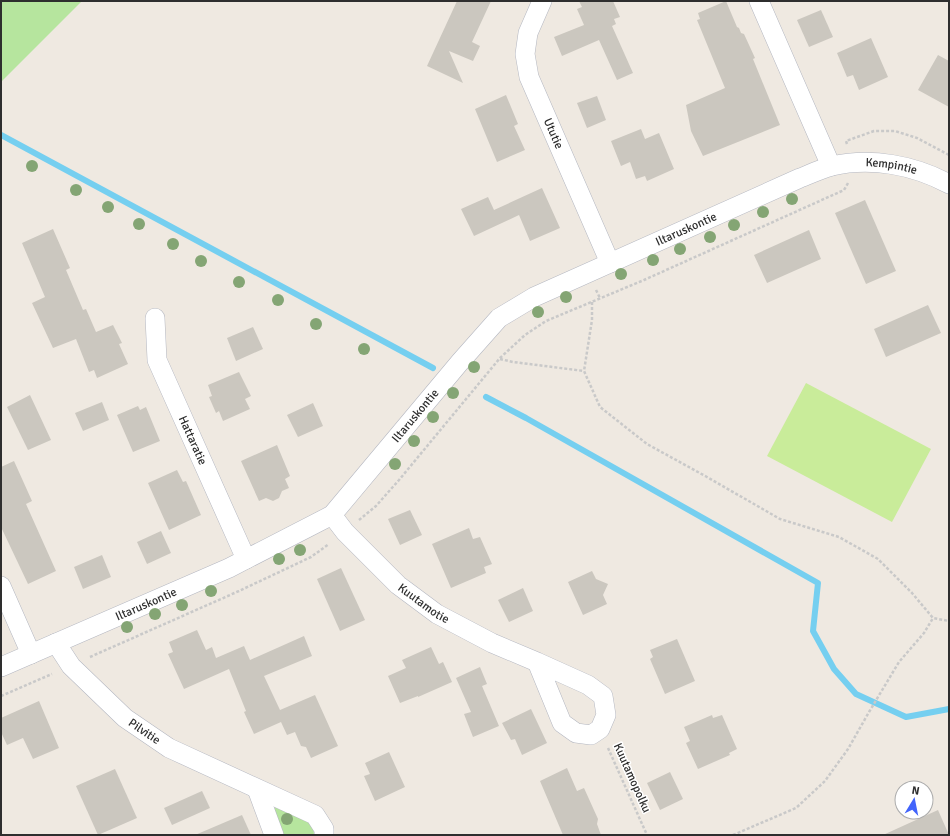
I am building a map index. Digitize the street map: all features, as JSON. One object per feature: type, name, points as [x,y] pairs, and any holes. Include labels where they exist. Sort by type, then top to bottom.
[{"type":"street","name":"Ututie","points":[[542,1],[528,33],[525,54],[529,78],[610,263]]},
{"type":"street","points":[[759,1],[839,165]]},
{"type":"street","name":"Kempintie","points":[[839,165],[878,162],[911,168],[949,184]]},
{"type":"street","name":"Iltaruskontie","points":[[1,667],[246,559],[332,515],[460,362],[499,318],[534,297],[800,178],[839,165]]},
{"type":"street","name":"Hattaratie","points":[[155,318],[157,360],[246,559]]},
{"type":"street","name":"Kuutamotie","points":[[332,515],[345,532],[398,585],[437,614],[492,643],[588,685],[602,696],[606,715],[600,729]]},
{"type":"street","points":[[1,586],[31,654]]},
{"type":"street","name":"Pilvitie","points":[[56,643],[71,666],[125,718],[169,748],[315,815],[324,829],[324,835]]},
{"type":"street","points":[[537,662],[562,723],[576,733],[591,735],[600,729]]},
{"type":"street","points":[[257,789],[274,835]]},
{"type":"path","points":[[1,696],[239,591],[311,557],[345,532],[376,506],[500,358],[525,335],[546,321],[644,280],[844,190],[849,181],[839,165],[846,141],[874,131],[895,131],[917,138],[949,155]]},
{"type":"path","points":[[592,302],[592,320],[584,371],[600,407],[647,444],[780,519],[838,538],[878,559],[912,593],[933,618],[949,620]]},
{"type":"path","points":[[500,358],[513,362],[584,371]]},
{"type":"path","points":[[733,835],[796,808],[825,781],[848,749],[900,662],[924,633],[933,618]]},
{"type":"path","name":"Kuutamopolku","points":[[600,729],[647,835]]},
{"type":"green space","points":[[1,1],[82,1],[1,82]]},
{"type":"green space","points":[[806,383],[931,449],[892,522],[767,456]]},
{"type":"green space","points":[[277,806],[313,824],[314,835],[281,835],[272,810]]},
{"type":"building","points":[[457,1],[491,1],[472,42],[480,46],[473,61],[449,51],[463,83],[427,66]]},
{"type":"building","points":[[579,1],[613,1],[620,17],[614,19],[616,24],[612,26],[633,73],[617,80],[599,40],[562,56],[554,37],[584,25],[577,9],[582,7]]},
{"type":"building","points":[[726,1],[737,27],[741,33],[744,34],[755,58],[753,59],[780,125],[703,156],[691,131],[686,105],[725,88],[697,20],[700,19],[698,13]]},
{"type":"building","points":[[821,10],[833,37],[809,47],[797,20]]},
{"type":"building","points":[[871,38],[888,77],[859,90],[853,75],[847,77],[837,53]]},
{"type":"building","points":[[938,55],[949,61],[949,107],[918,90]]},
{"type":"building","points":[[506,95],[518,124],[514,126],[525,150],[497,162],[475,109]]},
{"type":"building","points":[[597,96],[606,120],[587,128],[577,103]]},
{"type":"building","points":[[641,129],[645,139],[659,133],[674,169],[647,181],[645,176],[636,179],[630,162],[621,166],[611,141]]},
{"type":"building","points":[[542,188],[560,228],[530,241],[519,215],[474,236],[461,209],[488,197],[494,210]]},
{"type":"building","points":[[865,200],[896,271],[866,284],[835,213]]},
{"type":"building","points":[[53,229],[70,268],[66,270],[83,310],[86,309],[96,332],[113,325],[122,343],[119,344],[128,364],[97,378],[94,370],[89,372],[76,339],[53,348],[32,303],[45,297],[22,243]]},
{"type":"building","points":[[809,230],[821,259],[767,283],[754,255]]},
{"type":"building","points":[[928,305],[941,333],[886,357],[874,329]]},
{"type":"building","points":[[253,327],[263,349],[236,361],[227,338]]},
{"type":"building","points":[[239,372],[251,396],[245,399],[250,409],[223,421],[219,411],[216,413],[209,397],[212,396],[208,385]]},
{"type":"building","points":[[30,395],[51,440],[28,450],[7,407]]},
{"type":"building","points":[[102,402],[109,420],[83,431],[75,413]]},
{"type":"building","points":[[313,403],[323,426],[298,437],[287,415]]},
{"type":"building","points":[[138,406],[140,410],[146,407],[160,441],[133,452],[117,415]]},
{"type":"building","points":[[277,445],[290,476],[285,479],[289,488],[282,491],[279,498],[273,501],[266,498],[259,501],[241,461]]},
{"type":"building","points":[[14,461],[32,501],[26,504],[56,571],[28,584],[1,527],[1,467]]},
{"type":"building","points":[[177,470],[183,482],[186,481],[201,515],[169,530],[148,483]]},
{"type":"building","points":[[410,510],[422,535],[400,545],[388,519]]},
{"type":"building","points":[[469,528],[473,539],[480,537],[492,564],[484,567],[486,573],[451,588],[432,544]]},
{"type":"building","points":[[161,531],[171,553],[147,564],[137,542]]},
{"type":"building","points":[[102,555],[111,577],[83,589],[74,567]]},
{"type":"building","points":[[341,568],[365,620],[340,631],[317,579]]},
{"type":"building","points":[[592,571],[596,579],[608,584],[603,595],[607,604],[583,615],[568,582]]},
{"type":"building","points":[[523,588],[533,611],[509,622],[498,600]]},
{"type":"building","points":[[197,630],[206,650],[212,647],[216,658],[244,646],[250,660],[304,636],[312,656],[264,676],[280,710],[315,695],[338,746],[311,758],[306,747],[301,746],[295,732],[287,735],[281,722],[254,734],[244,712],[246,711],[229,669],[184,689],[168,654],[173,652],[169,642]]},
{"type":"building","points":[[677,639],[695,681],[665,694],[650,659],[653,657],[650,650]]},
{"type":"building","points":[[431,647],[439,664],[443,662],[452,682],[400,703],[388,676],[406,668],[402,660]]},
{"type":"building","points":[[480,667],[487,684],[482,686],[499,726],[473,737],[464,714],[471,712],[456,678]]},
{"type":"building","points":[[39,701],[59,748],[33,759],[23,738],[7,745],[1,732],[1,718]]},
{"type":"building","points":[[531,709],[547,743],[522,755],[515,739],[511,740],[502,723]]},
{"type":"building","points":[[712,715],[713,718],[722,715],[737,749],[729,753],[730,755],[698,769],[686,743],[690,741],[684,727]]},
{"type":"building","points":[[389,752],[405,787],[375,801],[364,776],[370,774],[365,763]]},
{"type":"building","points":[[567,768],[577,791],[584,788],[598,819],[597,824],[601,835],[563,835],[540,781]]},
{"type":"building","points":[[115,769],[137,818],[98,835],[76,786]]},
{"type":"building","points":[[670,772],[683,799],[660,810],[647,783]]},
{"type":"building","points":[[202,791],[210,808],[172,825],[164,808]]},
{"type":"building","points":[[938,810],[949,835],[883,835],[916,820],[934,820],[934,812]]},
{"type":"building","points":[[242,815],[251,835],[195,835]]},
{"type":"waterway","points":[[1,135],[433,368]]},
{"type":"waterway","points":[[486,397],[526,418],[818,583],[813,631],[834,669],[856,694],[906,717],[949,709]]}]
